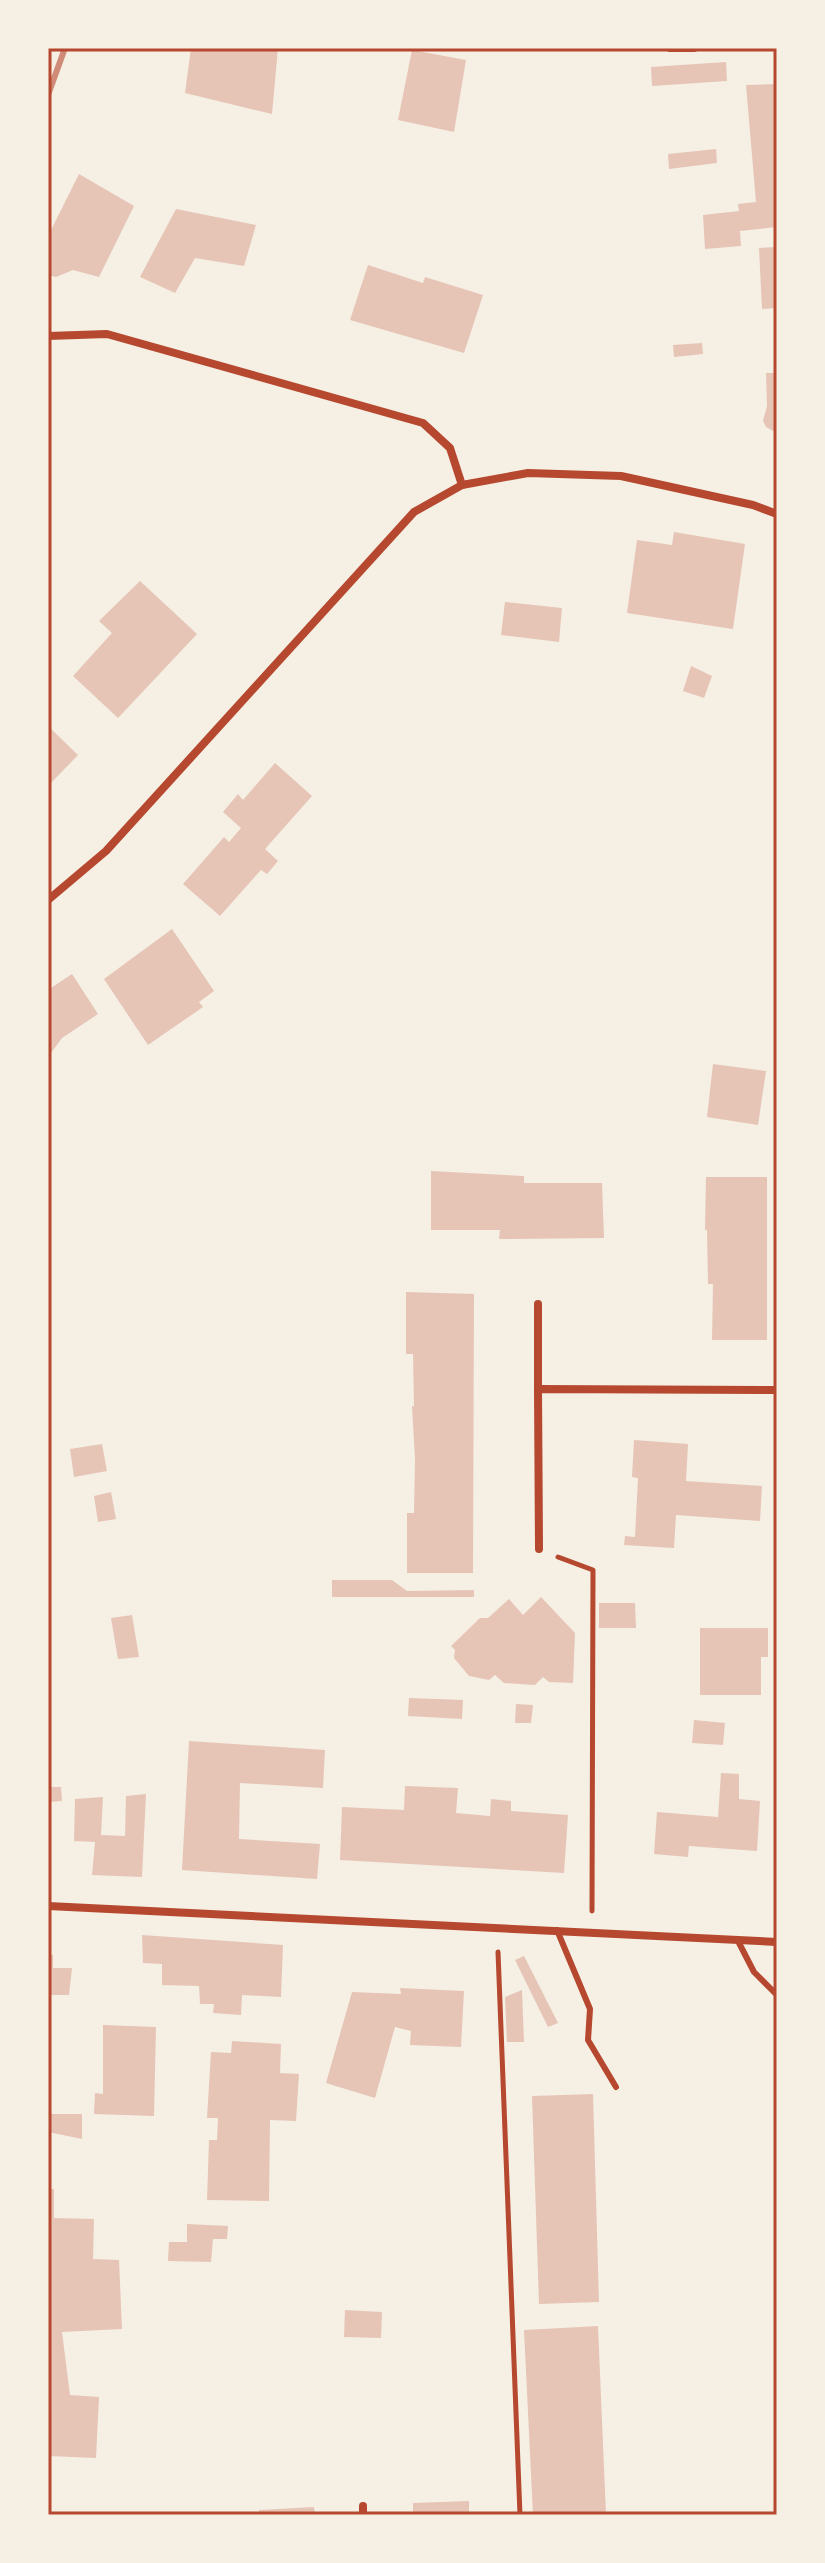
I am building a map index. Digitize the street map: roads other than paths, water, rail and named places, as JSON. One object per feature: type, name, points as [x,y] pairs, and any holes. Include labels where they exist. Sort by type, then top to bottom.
[{"type":"street","points":[[670,48],[694,48]]},
{"type":"street","points":[[48,336],[107,334],[423,423],[450,448],[462,485]]},
{"type":"street","points":[[48,900],[106,851],[414,512],[462,485],[528,473],[621,476],[753,505],[777,514]]},
{"type":"street","points":[[538,1304],[539,1549]]},
{"type":"street","points":[[538,1389],[777,1390]]},
{"type":"street","points":[[48,1906],[777,1942]]},
{"type":"lane","points":[[557,1930],[590,2009],[588,2040],[616,2087]]},
{"type":"lane","points":[[738,1941],[754,1972],[777,1995]]},
{"type":"railway","points":[[48,95],[65,48]]}]
